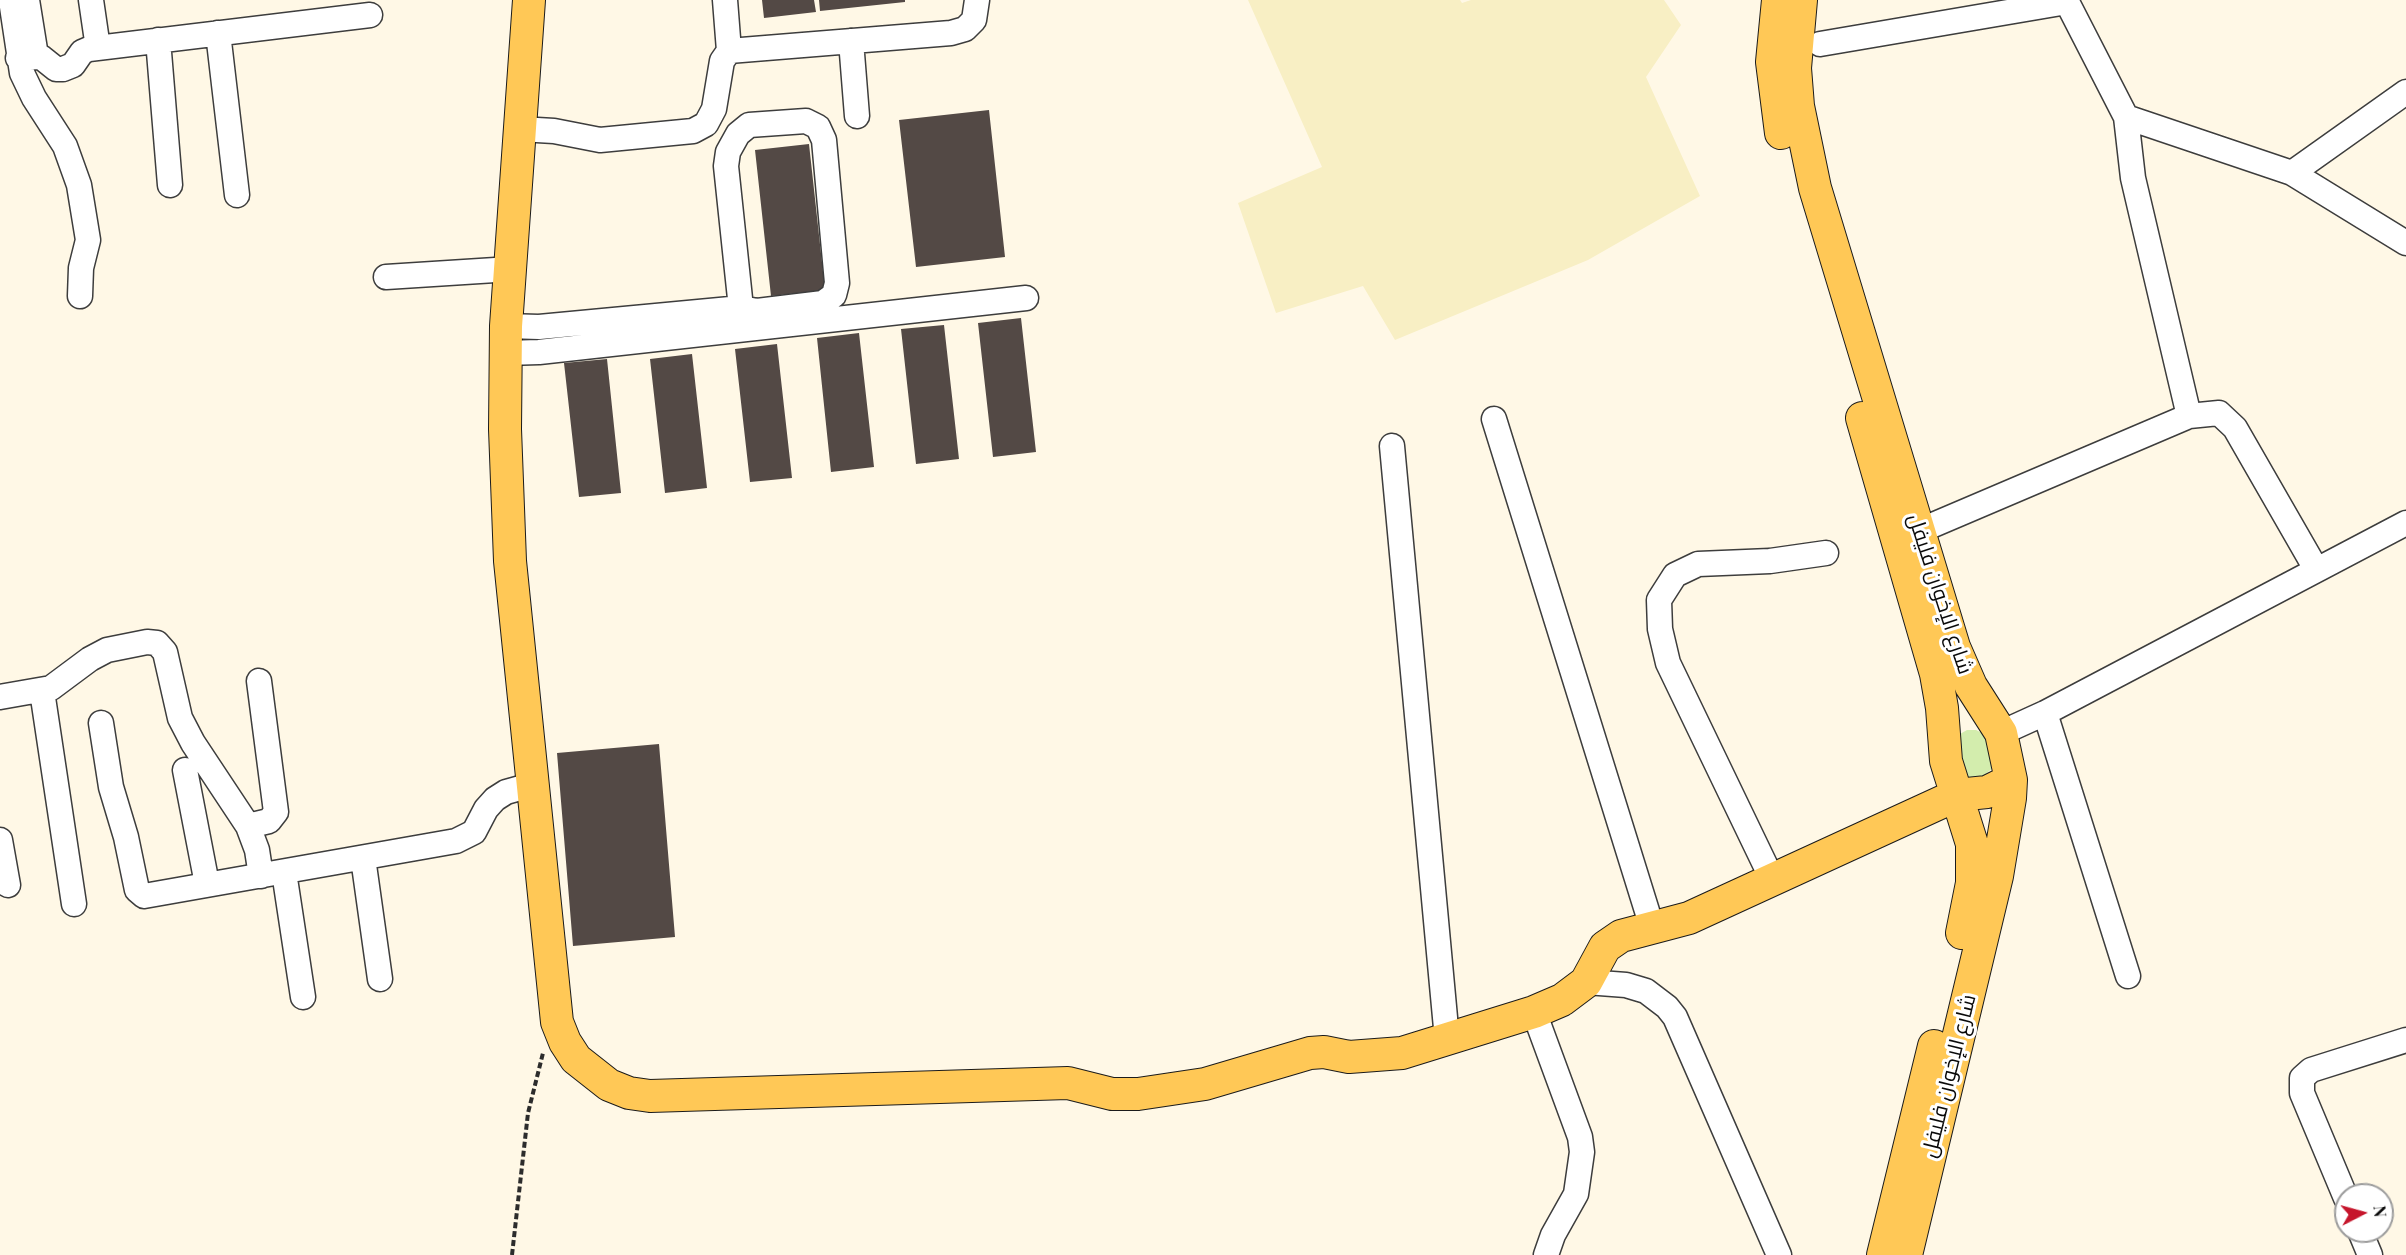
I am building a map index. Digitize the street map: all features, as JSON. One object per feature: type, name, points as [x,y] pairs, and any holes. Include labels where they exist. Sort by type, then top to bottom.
[{"type":"main road","points":[[529,0],[506,340],[510,561],[531,785],[557,1022],[565,1042],[576,1059],[592,1074],[609,1085],[629,1093],[650,1096],[1054,1083],[1082,1085],[1112,1094],[1138,1094],[1205,1084],[1310,1053],[1324,1052],[1349,1057],[1389,1055],[1416,1050],[1534,1012],[1568,996],[1586,982],[1600,955],[1612,941],[1652,927],[1689,918],[1957,795],[1987,792],[2011,780]]},
{"type":"main road","name":"شارع الإخوان فليفل","points":[[1778,0],[1772,62],[1779,123],[1867,398],[1919,531],[1954,647],[1971,686],[1997,726],[2011,780],[1997,876],[1906,1255]]},
{"type":"main road","name":"شارع الإخوان فليفل","points":[[1801,0],[1795,68],[1804,143],[1936,674],[1946,761],[1972,844],[1972,882],[1883,1255]]},
{"type":"main road","points":[[1943,724],[1967,716],[1997,726]]},
{"type":"street","points":[[11,0],[27,57]]},
{"type":"street","points":[[27,0],[27,85],[66,146],[80,185],[88,240],[81,268],[80,296]]},
{"type":"street","points":[[91,0],[98,48]]},
{"type":"street","points":[[520,129],[554,131],[600,140],[693,131],[705,124],[714,109],[722,61],[729,51],[725,0]]},
{"type":"street","points":[[729,51],[951,33],[964,29],[974,20],[977,0]]},
{"type":"street","points":[[1820,44],[2068,1],[2126,117],[2133,178],[2189,416]]},
{"type":"street","points":[[27,57],[56,69],[63,69],[73,65],[82,52],[98,48],[370,15]]},
{"type":"street","points":[[218,33],[237,195]]},
{"type":"street","points":[[158,40],[170,185]]},
{"type":"street","points":[[850,41],[857,116]]},
{"type":"street","points":[[2292,173],[2406,92]]},
{"type":"street","points":[[2126,117],[2292,173],[2406,243]]},
{"type":"street","points":[[506,340],[539,327],[741,308],[757,311],[823,303],[834,295],[837,283],[824,140],[818,127],[806,121],[749,125],[738,134],[728,152],[726,166],[741,308]]},
{"type":"street","points":[[386,277],[511,269]]},
{"type":"street","points":[[506,340],[539,352],[1026,298]]},
{"type":"street","points":[[1919,531],[2189,416],[2219,413],[2235,428],[2316,570]]},
{"type":"street","points":[[1494,419],[1652,927]]},
{"type":"street","points":[[1392,446],[1447,1039]]},
{"type":"street","points":[[1997,726],[2045,713],[2406,523]]},
{"type":"street","points":[[1772,879],[1672,674],[1660,629],[1659,600],[1675,574],[1698,564],[1770,561],[1826,553]]},
{"type":"street","points":[[0,697],[42,691],[59,684],[82,665],[107,650],[147,642],[157,643],[165,652],[176,705],[186,731],[248,826],[257,850],[272,874],[303,997]]},
{"type":"street","points":[[248,826],[269,821],[276,812],[260,681]]},
{"type":"street","points":[[42,691],[74,904]]},
{"type":"street","points":[[2045,713],[2128,976]]},
{"type":"street","points":[[100,723],[111,787],[126,837],[137,890],[149,896],[465,838],[480,825],[486,809],[495,799],[512,789],[531,785]]},
{"type":"street","points":[[185,770],[207,885]]},
{"type":"street","points":[[0,840],[8,885]]},
{"type":"street","points":[[363,858],[380,979]]},
{"type":"street","points":[[1586,982],[1637,988],[1657,998],[1675,1017],[1779,1255]]},
{"type":"street","points":[[1534,1012],[1580,1137],[1582,1152],[1576,1194],[1553,1235],[1546,1255]]},
{"type":"street","points":[[2340,1183],[2302,1094],[2301,1078],[2311,1071],[2406,1040]]},
{"type":"path","points":[[512,1255],[532,1090],[546,1044],[557,1022]]},
{"type":"shaded area","points":[[1248,0],[1460,0],[1462,3],[1471,0],[1664,0],[1681,25],[1646,77],[1700,196],[1588,260],[1395,340],[1363,286],[1276,313],[1238,203],[1322,167]]},
{"type":"green space","points":[[1967,730],[1976,730],[1990,737],[1994,767],[1982,777],[1966,779],[1953,738]]},
{"type":"building","points":[[762,0],[814,0],[816,12],[764,18]]},
{"type":"building","points":[[819,0],[905,0],[905,2],[820,11]]},
{"type":"building","points":[[989,110],[1005,257],[916,267],[899,120]]},
{"type":"building","points":[[809,144],[825,290],[771,296],[755,150]]},
{"type":"building","points":[[1021,318],[1036,452],[993,457],[978,323]]},
{"type":"building","points":[[944,325],[959,459],[916,464],[901,329]]},
{"type":"building","points":[[859,333],[874,467],[831,472],[817,338]]},
{"type":"building","points":[[777,344],[792,478],[750,482],[735,349]]},
{"type":"building","points":[[692,354],[707,488],[665,493],[650,359]]},
{"type":"building","points":[[607,359],[621,493],[579,497],[564,363]]},
{"type":"building","points":[[659,744],[675,937],[573,946],[557,753]]}]
